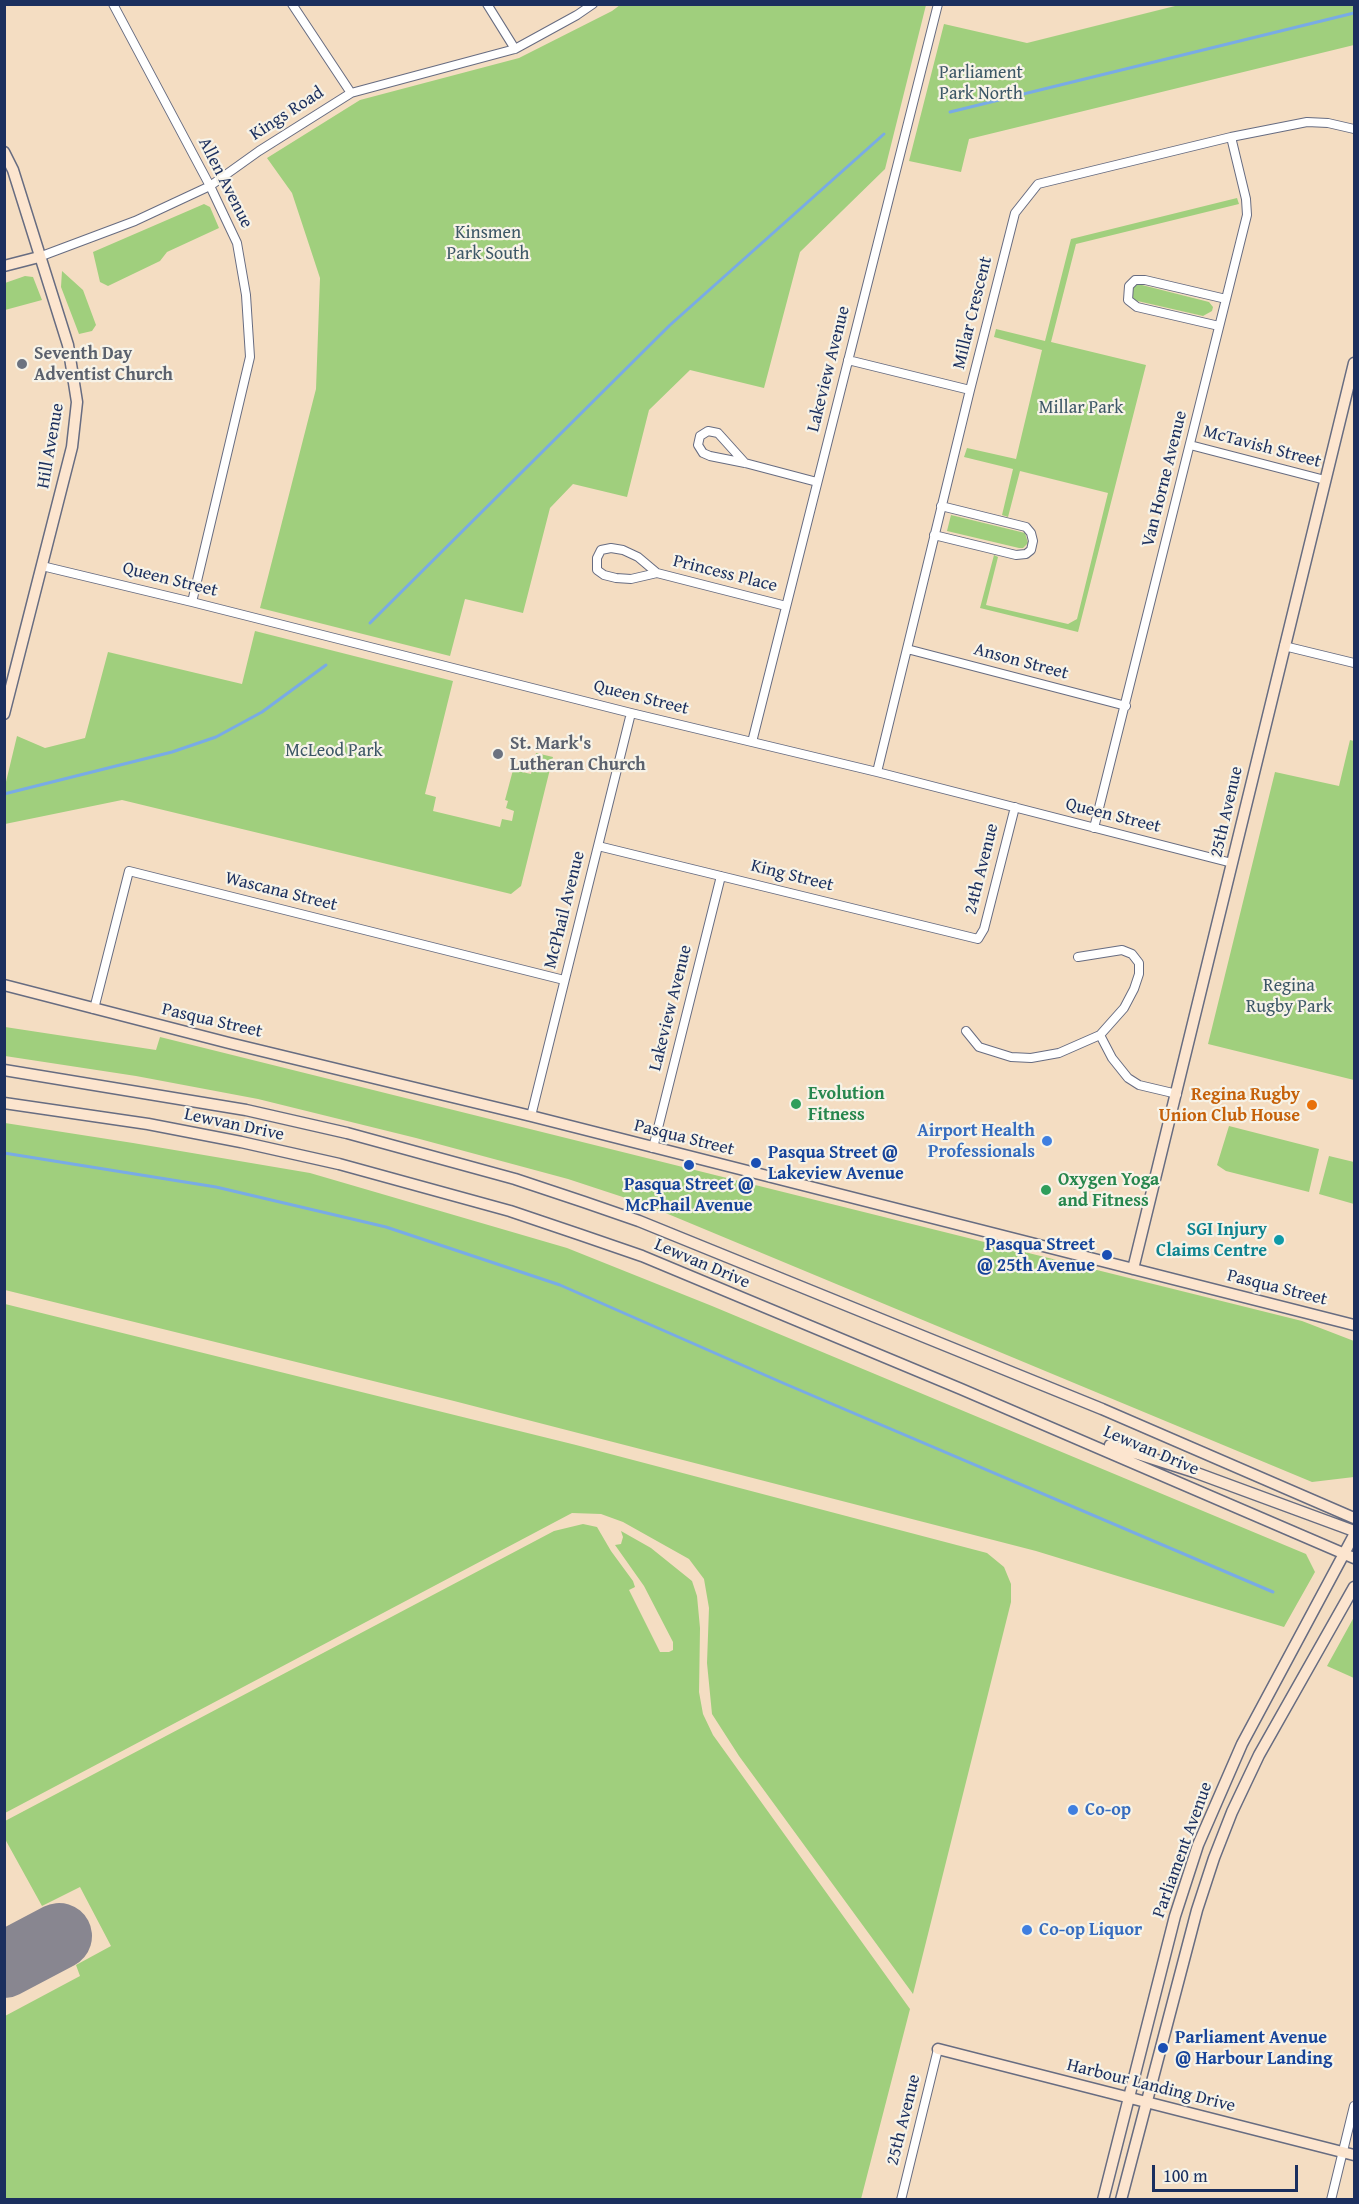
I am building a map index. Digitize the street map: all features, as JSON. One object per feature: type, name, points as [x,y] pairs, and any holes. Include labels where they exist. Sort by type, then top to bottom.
[{"type":"main road","name":"Hill Avenue","points":[[4,152],[13,170],[68,345],[77,402],[72,447],[4,714]]},
{"type":"main road","name":"Kings Road","points":[[4,266],[39,257]]},
{"type":"main road","name":"25th Avenue","points":[[1133,1269],[1354,363]]},
{"type":"main road","name":"Pasqua Street","points":[[4,986],[531,1116],[1354,1325]]},
{"type":"main road","name":"Lewvan Drive","points":[[4,1070],[235,1108],[347,1133],[448,1160],[584,1202],[639,1221],[1102,1409],[1354,1518]]},
{"type":"main road","name":"Lewvan Drive","points":[[4,1103],[126,1121],[241,1142],[350,1167],[510,1211],[642,1256],[1351,1553]]},
{"type":"main road","points":[[1039,1421],[1194,1472],[1354,1533]]},
{"type":"main road","name":"Parliament Avenue","points":[[1102,2199],[1175,1916],[1198,1845],[1242,1744],[1351,1553],[1354,1533]]},
{"type":"main road","name":"Parliament Avenue","points":[[1121,2199],[1197,1910],[1232,1812],[1259,1755],[1354,1587]]},
{"type":"main road","name":"Harbour Landing Drive","points":[[938,2049],[1354,2155]]},
{"type":"street","name":"Allen Avenue","points":[[113,4],[210,186],[237,243],[246,295],[250,357],[192,602]]},
{"type":"street","points":[[292,4],[351,93]]},
{"type":"street","points":[[487,4],[514,49]]},
{"type":"street","name":"Kings Road","points":[[39,257],[135,221],[210,186],[259,151],[351,93],[514,49],[593,4]]},
{"type":"street","name":"Lakeview Avenue","points":[[752,742],[938,4]]},
{"type":"street","name":"Millar Crescent","points":[[877,772],[1015,213],[1038,184],[1231,137],[1307,122],[1328,123],[1354,129]]},
{"type":"street","name":"Van Horne Avenue","points":[[1094,828],[1247,215],[1246,199],[1231,137]]},
{"type":"street","points":[[1219,327],[1137,307],[1128,300],[1129,286],[1135,280],[1145,280],[1226,299]]},
{"type":"street","points":[[848,360],[970,390]]},
{"type":"street","points":[[745,463],[718,433],[708,431],[700,436],[698,445],[703,453],[817,482]]},
{"type":"street","name":"McTavish Street","points":[[1190,445],[1325,480]]},
{"type":"street","points":[[934,535],[1016,555],[1026,554],[1031,550],[1033,541],[1026,527],[941,506]]},
{"type":"street","name":"Princess Place","points":[[657,573],[631,579],[616,578],[604,575],[597,570],[597,558],[601,550],[611,548],[622,550],[638,557],[657,573],[786,606]]},
{"type":"street","name":"Queen Street","points":[[42,566],[877,772],[1232,863]]},
{"type":"street","points":[[1284,646],[1354,663]]},
{"type":"street","name":"Anson Street","points":[[907,649],[1126,706]]},
{"type":"street","name":"McPhail Avenue","points":[[531,1116],[631,713]]},
{"type":"street","name":"24th Avenue","points":[[978,939],[984,930],[1015,807]]},
{"type":"street","name":"King Street","points":[[598,846],[978,939]]},
{"type":"street","name":"Wascana Street","points":[[94,1009],[129,871],[564,980]]},
{"type":"street","name":"Lakeview Avenue","points":[[653,1148],[721,876]]},
{"type":"street","points":[[966,1031],[979,1047],[1011,1057],[1031,1058],[1059,1053],[1100,1035],[1124,1008],[1139,974],[1139,963],[1132,954],[1122,950],[1078,957]]},
{"type":"street","points":[[1100,1035],[1112,1058],[1128,1078],[1139,1085],[1176,1094]]},
{"type":"street","name":"25th Avenue","points":[[901,2199],[938,2049]]},
{"type":"street","points":[[1331,2199],[1354,2106]]},
{"type":"green space","name":"Kinsmen Park South","points":[[620,5],[926,5],[885,169],[800,252],[764,388],[690,370],[649,410],[627,497],[573,484],[550,508],[523,613],[465,599],[450,656],[260,608],[316,389],[320,278],[292,193],[267,158],[360,100],[519,58]]},
{"type":"green space","name":"Parliament Park North","points":[[1179,5],[1354,5],[1354,45],[969,139],[961,172],[909,161],[944,24],[1027,43]]},
{"type":"green space","name":"Millar Park","points":[[1237,198],[1239,204],[1076,244],[1051,342],[1146,365],[1078,632],[980,608],[994,555],[998,557],[986,605],[1068,624],[1077,619],[1108,493],[1020,471],[1008,517],[1002,515],[1013,469],[964,457],[967,448],[1016,459],[1042,350],[994,337],[996,329],[1045,341],[1071,239]]},
{"type":"green space","points":[[204,204],[210,207],[219,228],[167,252],[160,261],[108,286],[100,282],[93,252]]},
{"type":"green space","points":[[62,271],[83,290],[96,325],[92,331],[79,334],[61,287]]},
{"type":"green space","points":[[25,276],[33,277],[42,300],[5,310],[5,283]]},
{"type":"green space","points":[[1138,284],[1209,302],[1213,307],[1212,311],[1203,316],[1133,300],[1131,289]]},
{"type":"green space","points":[[951,515],[1025,533],[1028,543],[1023,548],[1019,548],[947,531]]},
{"type":"green space","name":"McLeod Park","points":[[255,631],[453,681],[425,794],[436,797],[433,811],[500,827],[502,819],[512,821],[514,811],[506,808],[508,801],[505,800],[513,770],[531,774],[536,753],[553,757],[521,886],[511,894],[122,800],[5,824],[5,786],[17,736],[45,748],[85,738],[108,652],[242,684]]},
{"type":"green space","name":"Regina Rugby Park","points":[[1350,740],[1354,741],[1354,1080],[1208,1044],[1275,772],[1339,786]]},
{"type":"green space","points":[[5,1027],[156,1050],[160,1037],[1302,1321],[1354,1341],[1354,1477],[1312,1482],[644,1204],[568,1179],[258,1099],[136,1076],[5,1056]]},
{"type":"green space","points":[[5,1123],[310,1173],[567,1248],[712,1306],[1306,1554],[1315,1572],[1284,1627],[1036,1551],[454,1401],[5,1290]]},
{"type":"green space","points":[[1229,1126],[1319,1149],[1309,1192],[1226,1171],[1217,1165]]},
{"type":"green space","points":[[1329,1156],[1354,1162],[1354,1204],[1319,1194]]},
{"type":"green space","points":[[5,1304],[576,1445],[987,1553],[1004,1567],[1011,1584],[1011,1602],[913,1994],[739,1756],[712,1714],[707,1663],[709,1608],[704,1579],[689,1559],[623,1522],[601,1514],[572,1513],[5,1813]]},
{"type":"green space","points":[[583,1524],[597,1527],[633,1581],[635,1587],[629,1590],[660,1652],[673,1650],[673,1642],[644,1586],[615,1545],[621,1544],[623,1537],[621,1531],[651,1548],[692,1581],[697,1596],[700,1628],[699,1692],[703,1714],[713,1735],[910,2009],[861,2199],[5,2199],[5,2016],[80,1976],[76,1965],[111,1946],[80,1887],[42,1906],[5,1839],[5,1821],[554,1531]]},
{"type":"green space","points":[[1354,1617],[1354,1678],[1327,1666]]},
{"type":"waterway","points":[[950,112],[1354,13]]},
{"type":"waterway","points":[[370,623],[670,325],[884,134]]},
{"type":"waterway","points":[[4,794],[172,752],[216,737],[262,712],[326,665]]},
{"type":"waterway","points":[[4,1153],[216,1187],[386,1227],[560,1285],[783,1383],[1273,1592]]},
{"type":"runway","points":[[4,1965],[59,1936]]},
{"type":"place","name":"Seventh Day Adventist Church","points":[[22,364]]},
{"type":"place","name":"St. Mark's Lutheran Church","points":[[498,754]]},
{"type":"place","name":"Evolution Fitness","points":[[796,1104]]},
{"type":"place","name":"Regina Rugby Union Club House","points":[[1312,1105]]},
{"type":"place","name":"Airport Health Professionals","points":[[1047,1141]]},
{"type":"place","name":"Pasqua Street @ Lakeview Avenue","points":[[756,1163]]},
{"type":"place","name":"Pasqua Street @ McPhail Avenue","points":[[689,1165]]},
{"type":"place","name":"Oxygen Yoga and Fitness","points":[[1046,1190]]},
{"type":"place","name":"SGI Injury Claims Centre","points":[[1279,1240]]},
{"type":"place","name":"Pasqua Street @ 25th Avenue","points":[[1107,1255]]},
{"type":"place","name":"Co-op","points":[[1073,1810]]},
{"type":"place","name":"Co-op Liquor","points":[[1027,1930]]},
{"type":"place","name":"Parliament Avenue @ Harbour Landing","points":[[1163,2048]]}]
